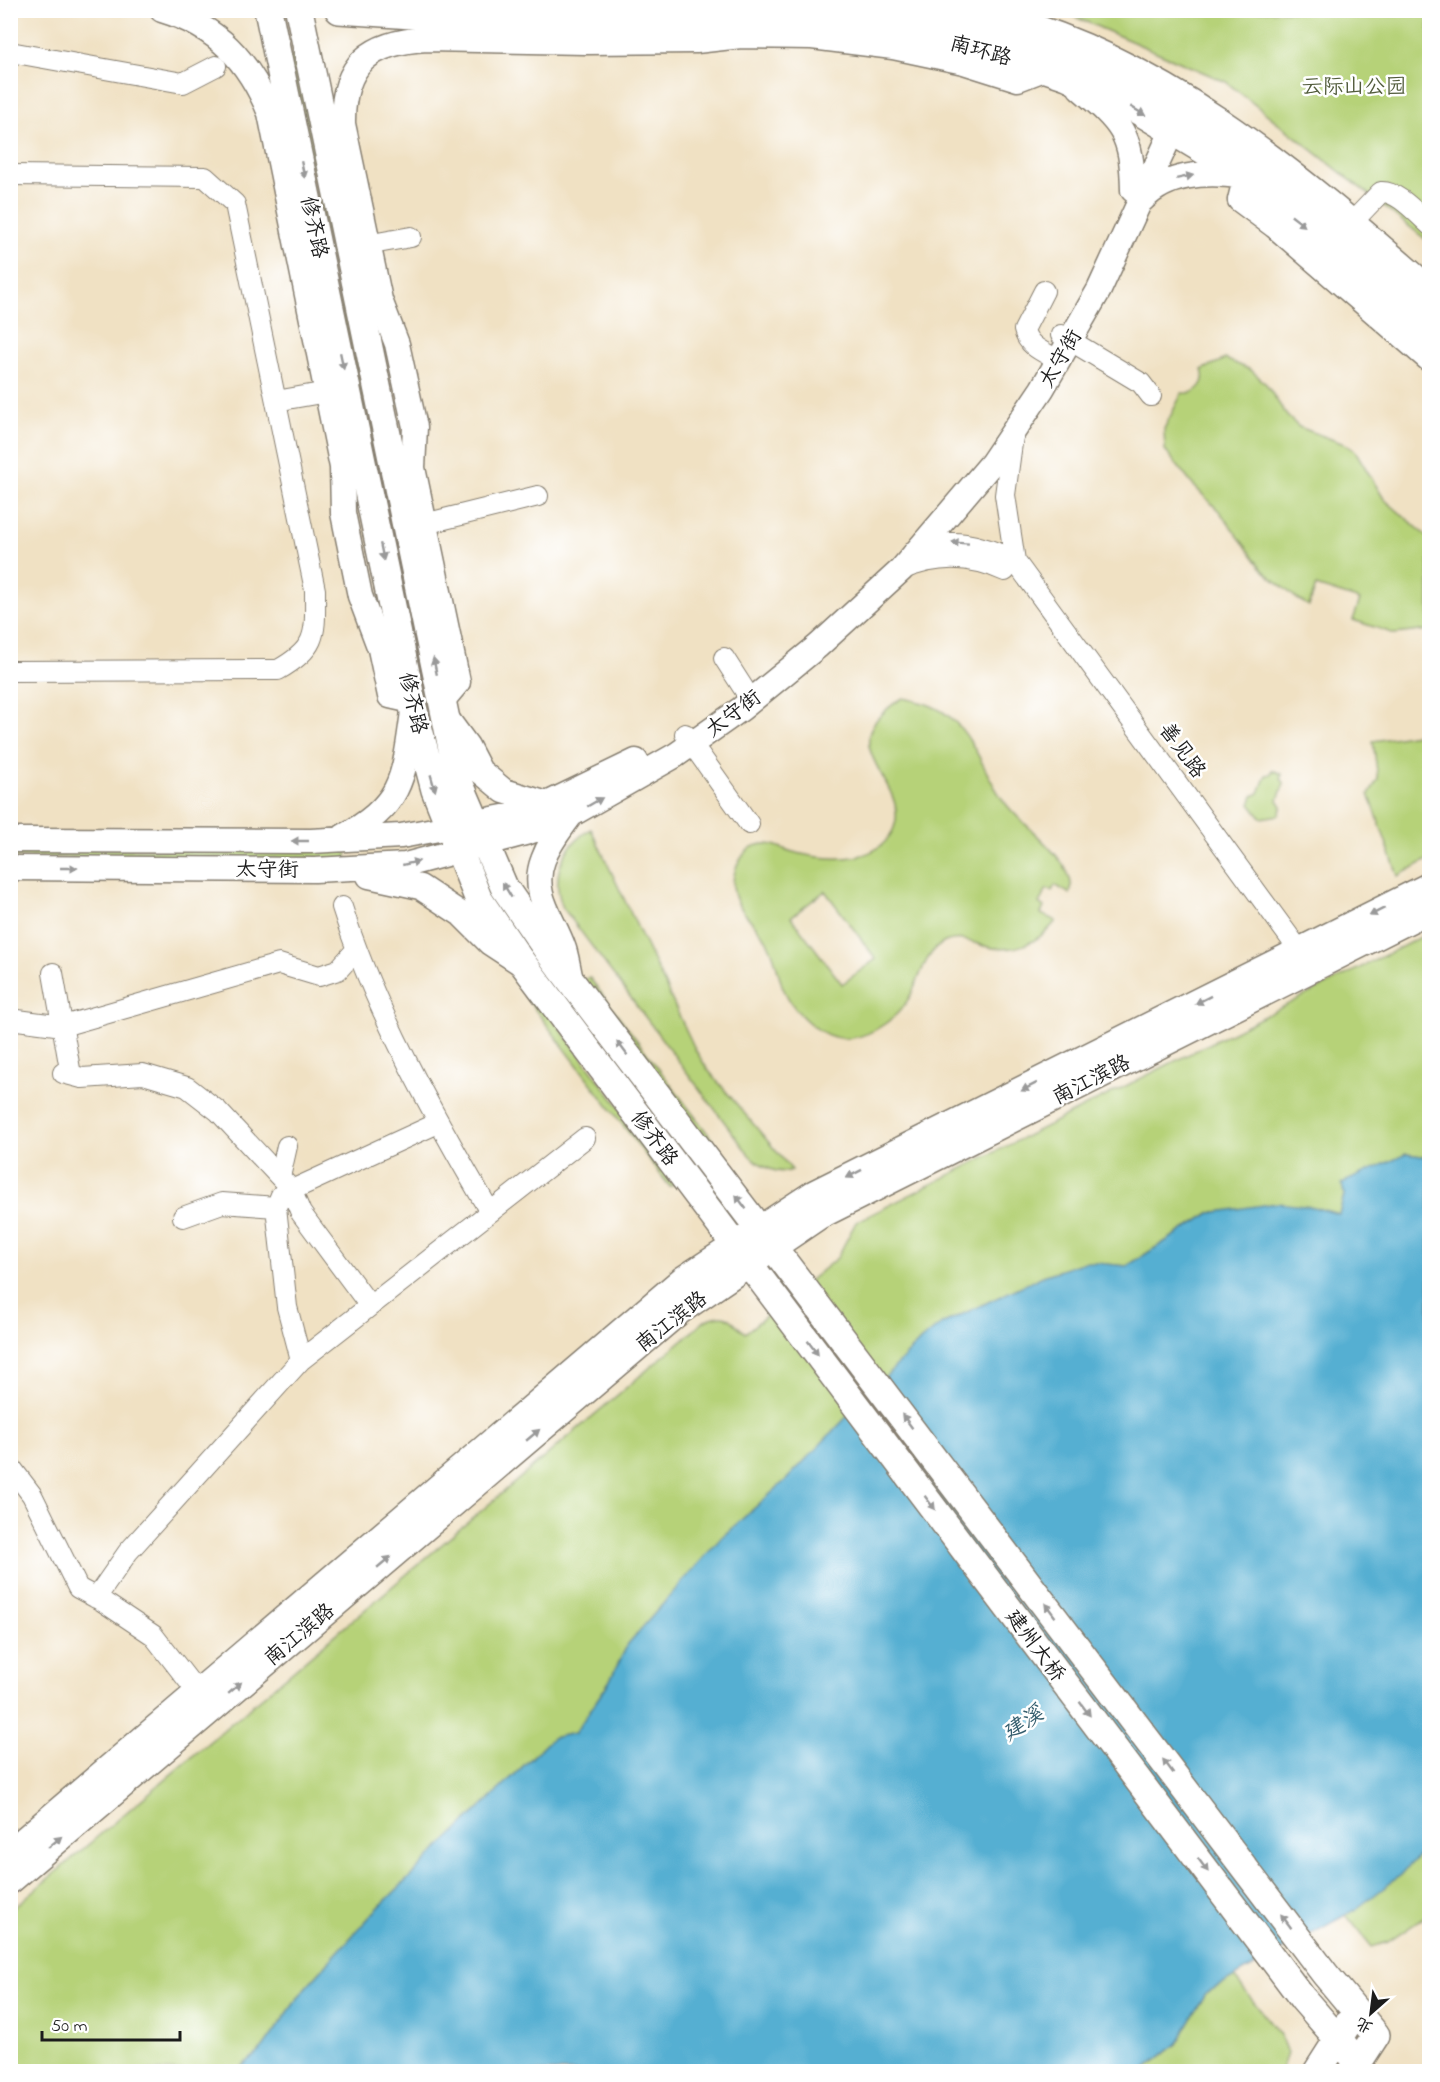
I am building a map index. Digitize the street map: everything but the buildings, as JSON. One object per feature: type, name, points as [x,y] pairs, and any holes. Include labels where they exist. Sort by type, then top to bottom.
[{"type":"main road","name":"修齐路","points":[[268,10],[413,704],[435,790],[571,981],[801,1282]]},
{"type":"main road","name":"修齐路","points":[[299,10],[330,160],[358,246],[416,526],[444,709],[459,782],[478,898],[523,964],[777,1301]]},
{"type":"main road","name":"南环路","points":[[339,10],[485,20],[779,15],[894,28],[997,52],[1055,72],[1127,104],[1172,119],[1237,146],[1347,228],[1430,308]]},
{"type":"main road","name":"南环路","points":[[913,10],[973,23],[1041,45],[1138,86],[1172,119],[1314,233],[1430,335]]},
{"type":"main road","name":"南江滨路","points":[[10,1853],[204,1700],[680,1310],[742,1254],[767,1238],[818,1216],[1302,962],[1430,886]]},
{"type":"main road","name":"南江滨路","points":[[1302,962],[1430,909]]},
{"type":"main road","name":"建州大桥","points":[[777,1301],[1295,1988],[1338,2039],[1355,2067],[1376,2035],[1321,1968],[801,1282]]},
{"type":"main road","name":"南江滨路","points":[[10,1880],[204,1700]]},
{"type":"main road","points":[[1317,2072],[1356,2011]]},
{"type":"street","points":[[162,10],[196,25],[220,40],[246,66],[261,91],[270,113],[342,467],[343,513],[360,596],[380,649],[390,696],[413,704],[407,762],[401,783],[384,809],[371,822],[338,839]]},
{"type":"street","points":[[190,10],[230,32],[257,60],[294,127]]},
{"type":"street","points":[[976,10],[1054,33],[1163,83],[1263,149],[1347,228],[1430,290]]},
{"type":"street","points":[[330,160],[332,90],[338,72],[354,50],[376,35],[438,17]]},
{"type":"street","points":[[411,237],[358,246],[344,124],[343,101],[346,85],[365,58],[396,41],[428,39],[696,41],[741,36],[812,37],[893,47],[964,62],[1018,79],[1055,72],[1113,116],[1124,131],[1133,156],[1136,197],[1164,182],[1214,173],[1243,178],[1240,200],[1275,226],[1430,360]]},
{"type":"street","points":[[10,52],[183,83],[216,66]]},
{"type":"street","name":"太守街","points":[[10,840],[338,839],[468,836],[529,832],[570,816],[688,739],[818,646],[906,559],[1000,445],[1059,348],[1099,290],[1136,197],[1172,119]]},
{"type":"street","points":[[10,175],[205,177],[235,204],[315,590],[312,642],[299,658],[278,670],[10,671]]},
{"type":"street","points":[[1347,228],[1377,194],[1387,192],[1430,225]]},
{"type":"street","points":[[1044,291],[1024,330],[1026,339],[1033,346],[1059,348],[1141,384],[1151,396]]},
{"type":"street","points":[[276,401],[327,392]]},
{"type":"street","points":[[1000,445],[992,507],[1007,562]]},
{"type":"street","points":[[1000,445],[1006,468],[1007,562]]},
{"type":"street","points":[[416,526],[538,496]]},
{"type":"street","points":[[906,559],[956,542],[975,545],[1007,562]]},
{"type":"street","points":[[906,559],[921,562],[946,558],[1007,562]]},
{"type":"street","name":"善见路","points":[[1007,562],[1302,962]]},
{"type":"street","points":[[724,658],[748,695]]},
{"type":"street","points":[[444,709],[480,771],[504,791],[547,804]]},
{"type":"street","points":[[688,739],[749,824]]},
{"type":"street","name":"太守街","points":[[10,868],[334,869],[405,865],[514,815],[547,804],[688,739]]},
{"type":"street","points":[[570,816],[552,842],[542,862],[540,886],[542,901],[563,947],[571,981]]},
{"type":"street","points":[[334,869],[420,887],[461,914],[490,944],[523,964]]},
{"type":"street","points":[[342,908],[356,950],[438,1123],[489,1212]]},
{"type":"street","points":[[10,1019],[63,1026],[279,964],[319,976],[338,970],[356,950]]},
{"type":"street","points":[[53,973],[63,1026],[67,1074],[82,1078],[143,1074],[187,1086],[218,1111],[286,1183],[302,1213],[370,1306]]},
{"type":"street","points":[[286,1183],[438,1123]]},
{"type":"street","points":[[96,1598],[128,1552],[301,1360],[585,1138]]},
{"type":"street","points":[[287,1146],[286,1183],[276,1207],[287,1307],[301,1360]]},
{"type":"street","points":[[183,1217],[222,1203],[276,1207]]},
{"type":"street","points":[[10,1466],[32,1495],[78,1588],[153,1635],[204,1700]]},
{"type":"green space","name":"云际山公园","points":[[1061,11],[1429,11],[1429,242],[1226,82]]},
{"type":"green space","points":[[298,54],[440,744],[431,745],[289,56]]},
{"type":"green space","points":[[1225,359],[1251,370],[1266,384],[1287,416],[1299,427],[1347,445],[1356,452],[1384,499],[1429,538],[1429,630],[1395,634],[1353,620],[1360,600],[1316,586],[1309,606],[1297,599],[1263,570],[1220,512],[1192,484],[1165,450],[1164,429],[1182,393],[1196,390],[1202,384],[1202,370]]},
{"type":"green space","points":[[903,698],[936,708],[948,715],[962,730],[1003,801],[1060,861],[1071,883],[1070,894],[1055,885],[1052,891],[1047,889],[1039,903],[1044,907],[1041,914],[1056,921],[1041,936],[1024,945],[1005,949],[969,941],[945,942],[927,959],[913,991],[899,1012],[877,1029],[852,1038],[841,1038],[820,1031],[802,1016],[788,998],[769,945],[743,912],[734,894],[735,871],[747,851],[762,844],[805,855],[847,858],[873,851],[884,843],[892,832],[896,817],[894,802],[873,759],[869,745],[870,731],[890,706]],"holes":[[[825,891],[876,959],[842,984],[791,917]]]},
{"type":"green space","points":[[1429,732],[1429,859],[1398,876],[1369,794],[1378,779],[1373,741]]},
{"type":"green space","points":[[1272,770],[1282,774],[1281,778],[1284,783],[1278,800],[1282,806],[1279,815],[1261,818],[1250,804],[1253,796],[1259,793],[1266,775],[1271,774]]},
{"type":"green space","points":[[591,829],[696,1051],[708,1070],[792,1170],[775,1171],[750,1156],[563,908],[558,885],[561,863],[573,844]]},
{"type":"green space","points":[[11,848],[347,851],[347,859],[11,857]]},
{"type":"green space","points":[[1429,933],[1429,1157],[1406,1154],[1344,1195],[1339,1215],[1313,1207],[1211,1212],[1127,1266],[1085,1262],[1043,1276],[942,1324],[921,1340],[786,1480],[722,1537],[628,1644],[609,1682],[575,1733],[552,1738],[375,1911],[305,1988],[263,2048],[236,2071],[11,2071],[10,1911],[706,1320],[724,1316],[745,1333],[837,1258],[856,1222]]},
{"type":"green space","points":[[589,977],[721,1151],[715,1155],[583,981]]},
{"type":"green space","points":[[531,990],[677,1183],[670,1187],[524,995]]},
{"type":"green space","points":[[1429,1843],[1429,1914],[1388,1942],[1372,1947],[1346,1915],[1401,1875]]},
{"type":"green space","points":[[1234,1977],[1280,2035],[1287,2053],[1281,2071],[1142,2072],[1177,2044],[1206,1993]]},
{"type":"water","name":"建溪","points":[[1406,1154],[1429,1157],[1430,1843],[1401,1875],[1356,1909],[1206,1993],[1177,2044],[1142,2071],[236,2072],[263,2048],[305,1988],[375,1911],[552,1738],[575,1733],[609,1682],[628,1644],[683,1581],[722,1537],[786,1480],[921,1340],[942,1324],[1043,1276],[1085,1262],[1127,1266],[1210,1213],[1277,1203],[1313,1207],[1339,1214],[1344,1195],[1342,1183]]}]
